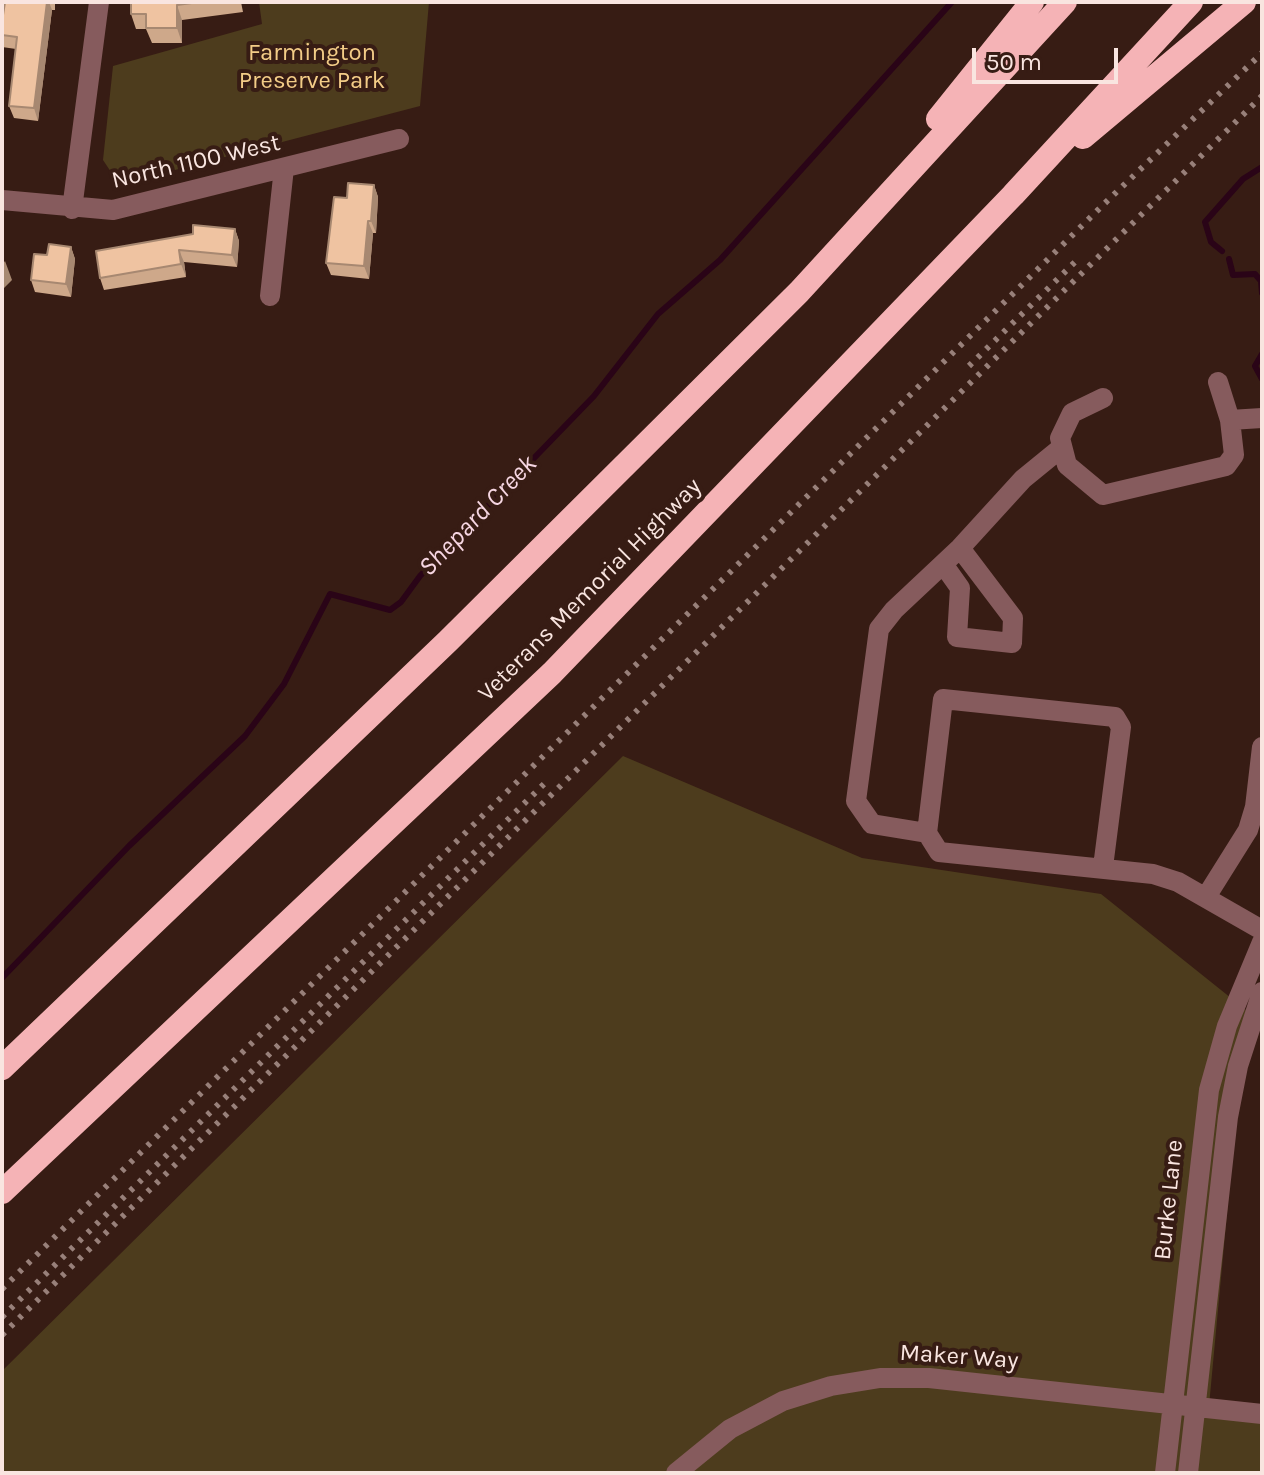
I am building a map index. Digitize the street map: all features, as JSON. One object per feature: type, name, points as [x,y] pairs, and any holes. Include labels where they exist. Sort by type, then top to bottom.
[{"type":"highway","points":[[799,292],[1032,2]]},
{"type":"highway","points":[[2,1068],[448,641],[799,292],[1065,2]]},
{"type":"highway","name":"Veterans Memorial Highway","points":[[2,1192],[552,673],[1013,195],[1191,2]]},
{"type":"highway","points":[[1013,195],[1244,2]]},
{"type":"street","points":[[72,209],[99,2]]},
{"type":"street","name":"North 1100 West","points":[[2,200],[72,209],[113,210],[152,203],[399,139]]},
{"type":"street","points":[[270,296],[284,168]]},
{"type":"street","points":[[1103,398],[1072,413],[1060,438],[1067,465],[1103,495],[1226,466],[1234,455],[1230,420],[1218,382]]},
{"type":"street","points":[[1230,420],[1262,418]]},
{"type":"street","points":[[927,833],[872,824],[856,801],[879,629],[1023,479],[1061,448]]},
{"type":"street","points":[[943,564],[960,588],[957,637],[1012,643],[1013,618],[960,548]]},
{"type":"street","points":[[1103,867],[1121,727],[1115,717],[943,699],[927,833],[939,852],[1103,867],[1164,877],[1262,930]]},
{"type":"street","points":[[1206,897],[1248,830],[1255,807],[1262,747]]},
{"type":"street","name":"Burke Lane","points":[[1165,1473],[1209,1090],[1227,1026],[1262,942]]},
{"type":"street","name":"Burke Lane","points":[[1188,1473],[1228,1117],[1241,1055],[1262,992]]},
{"type":"street","name":"Maker Way","points":[[676,1473],[706,1446],[756,1414],[806,1392],[855,1381],[929,1378],[1262,1414]]},
{"type":"green space","name":"Farmington Preserve Park","points":[[259,2],[429,2],[420,106],[129,182],[113,175],[103,160],[113,66],[262,24]]},
{"type":"green space","points":[[623,756],[862,858],[1101,894],[1246,1010],[1209,1406],[1262,1411],[1262,1473],[2,1473],[2,1371]]},
{"type":"building","points":[[5,2],[47,2],[34,108],[9,106],[17,37],[2,35]]},
{"type":"building","points":[[131,2],[199,2],[177,5],[177,28],[146,28],[146,14],[131,14]]},
{"type":"building","points":[[348,183],[374,185],[364,266],[326,263],[334,197],[347,198]]},
{"type":"building","points":[[193,225],[235,229],[232,255],[179,250],[181,264],[100,278],[96,251],[193,234]]},
{"type":"building","points":[[49,244],[71,247],[66,284],[31,280],[34,254],[47,255]]},
{"type":"waterway","name":"Shepard Creek","points":[[2,978],[129,846],[245,736],[284,684],[330,594],[390,610],[401,602],[420,576],[594,396],[658,314],[720,260],[952,2]]},
{"type":"waterway","name":"Shepard Creek","points":[[1222,251],[1211,242],[1205,222],[1243,179],[1262,167]]},
{"type":"waterway","name":"Shepard Creek","points":[[1229,259],[1233,275],[1255,274],[1261,281],[1262,293]]},
{"type":"waterway","name":"Shepard Creek","points":[[1262,354],[1255,366],[1262,379]]},
{"type":"railway","points":[[2,1289],[1104,204],[1262,53]]},
{"type":"railway","points":[[2,1335],[1262,96]]},
{"type":"railway","points":[[969,366],[1077,260]]},
{"type":"railway","points":[[2,1317],[544,784]]}]
